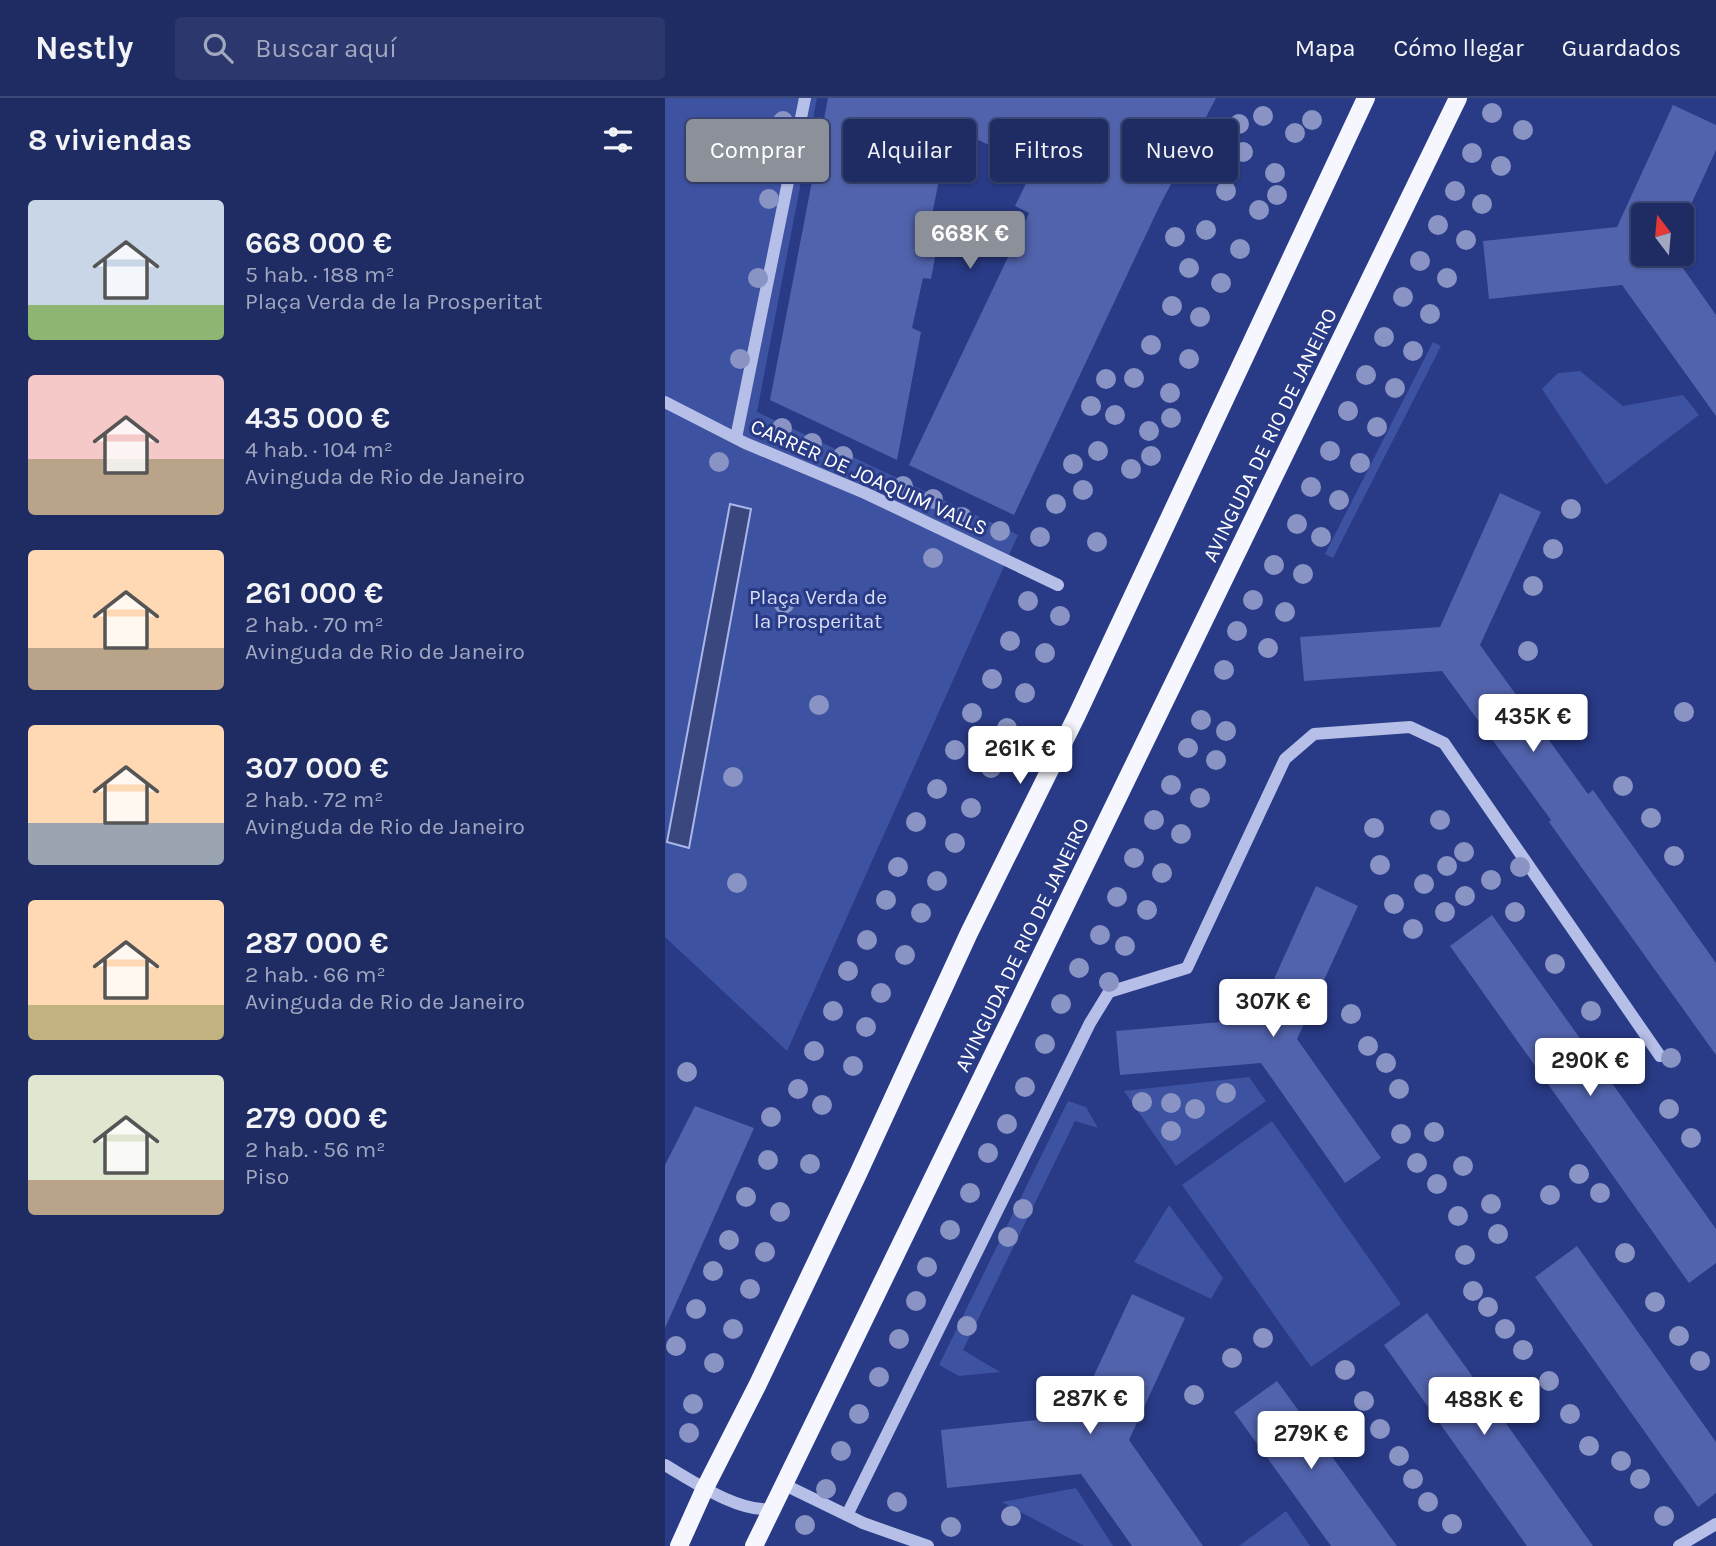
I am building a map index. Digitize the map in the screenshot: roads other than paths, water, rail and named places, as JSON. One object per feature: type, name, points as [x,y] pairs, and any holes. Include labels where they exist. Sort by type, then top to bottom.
[{"type":"main road","points":[[679,1546],[758,1384],[969,933],[1077,715],[1366,98]]},
{"type":"main road","name":"AVINGUDA DE RIO DE JANEIRO","points":[[754,1546],[1458,98]]},
{"type":"street","points":[[736,438],[805,98]]},
{"type":"street","name":"CARRER DE JOAQUIM VALLS","points":[[665,402],[736,438],[865,493],[1058,585]]},
{"type":"street","points":[[847,1515],[1090,1023],[1108,992],[1187,968],[1285,759],[1314,734],[1410,727],[1444,743],[1660,1056]]},
{"type":"street","points":[[665,1465],[705,1488],[747,1507],[761,1511],[773,1509]]},
{"type":"street","points":[[785,1485],[847,1515],[927,1546]]},
{"type":"street","points":[[1679,1546],[1716,1524]]},
{"type":"park label","name":"Plaça Verda de la Prosperitat","points":[[818,609]]}]
